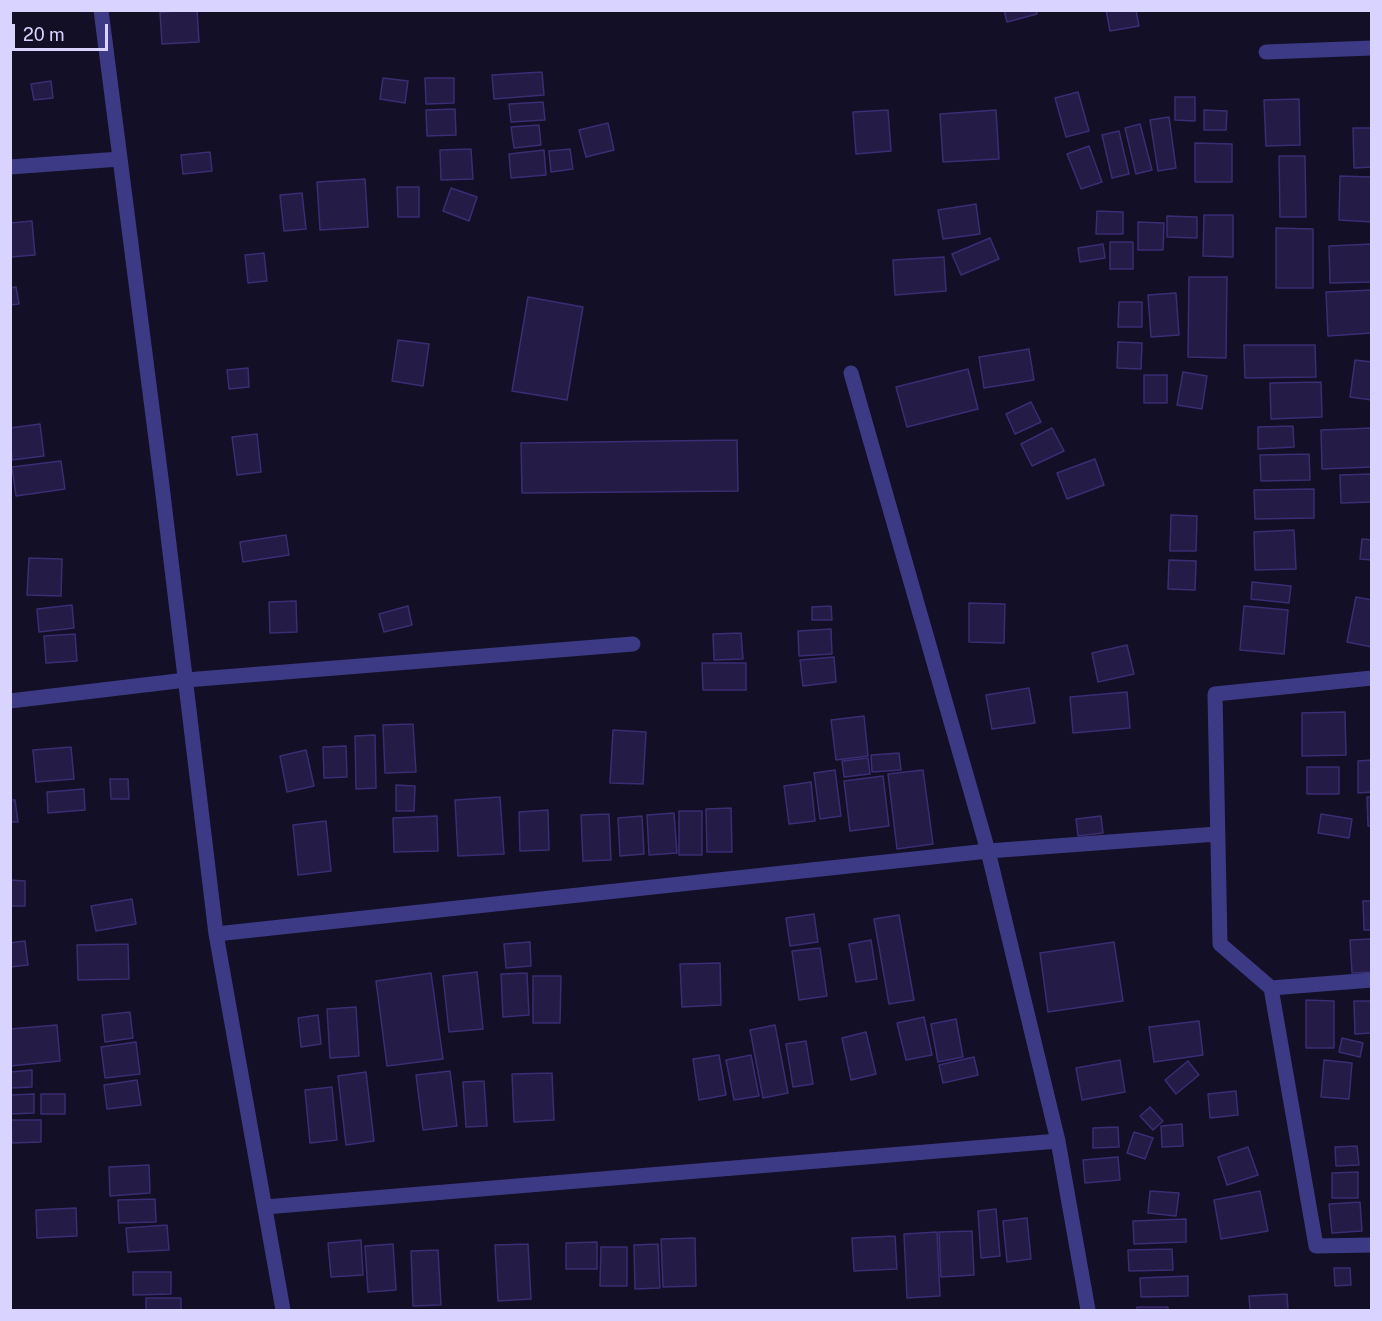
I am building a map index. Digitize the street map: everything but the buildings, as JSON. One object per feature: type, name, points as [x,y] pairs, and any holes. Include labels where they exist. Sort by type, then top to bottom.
[{"type":"street","points":[[101,10],[216,934],[283,1311]]},
{"type":"street","points":[[1266,52],[1371,48]]},
{"type":"street","points":[[10,168],[120,159]]},
{"type":"street","points":[[851,374],[988,851],[1058,1141],[1088,1311]]},
{"type":"street","points":[[10,701],[186,680],[633,644]]},
{"type":"street","points":[[1371,678],[1215,694],[1220,944],[1271,988],[1316,1246],[1371,1245]]},
{"type":"street","points":[[216,934],[988,851],[1217,834]]},
{"type":"street","points":[[1271,988],[1371,980]]},
{"type":"street","points":[[265,1207],[1058,1141]]}]
